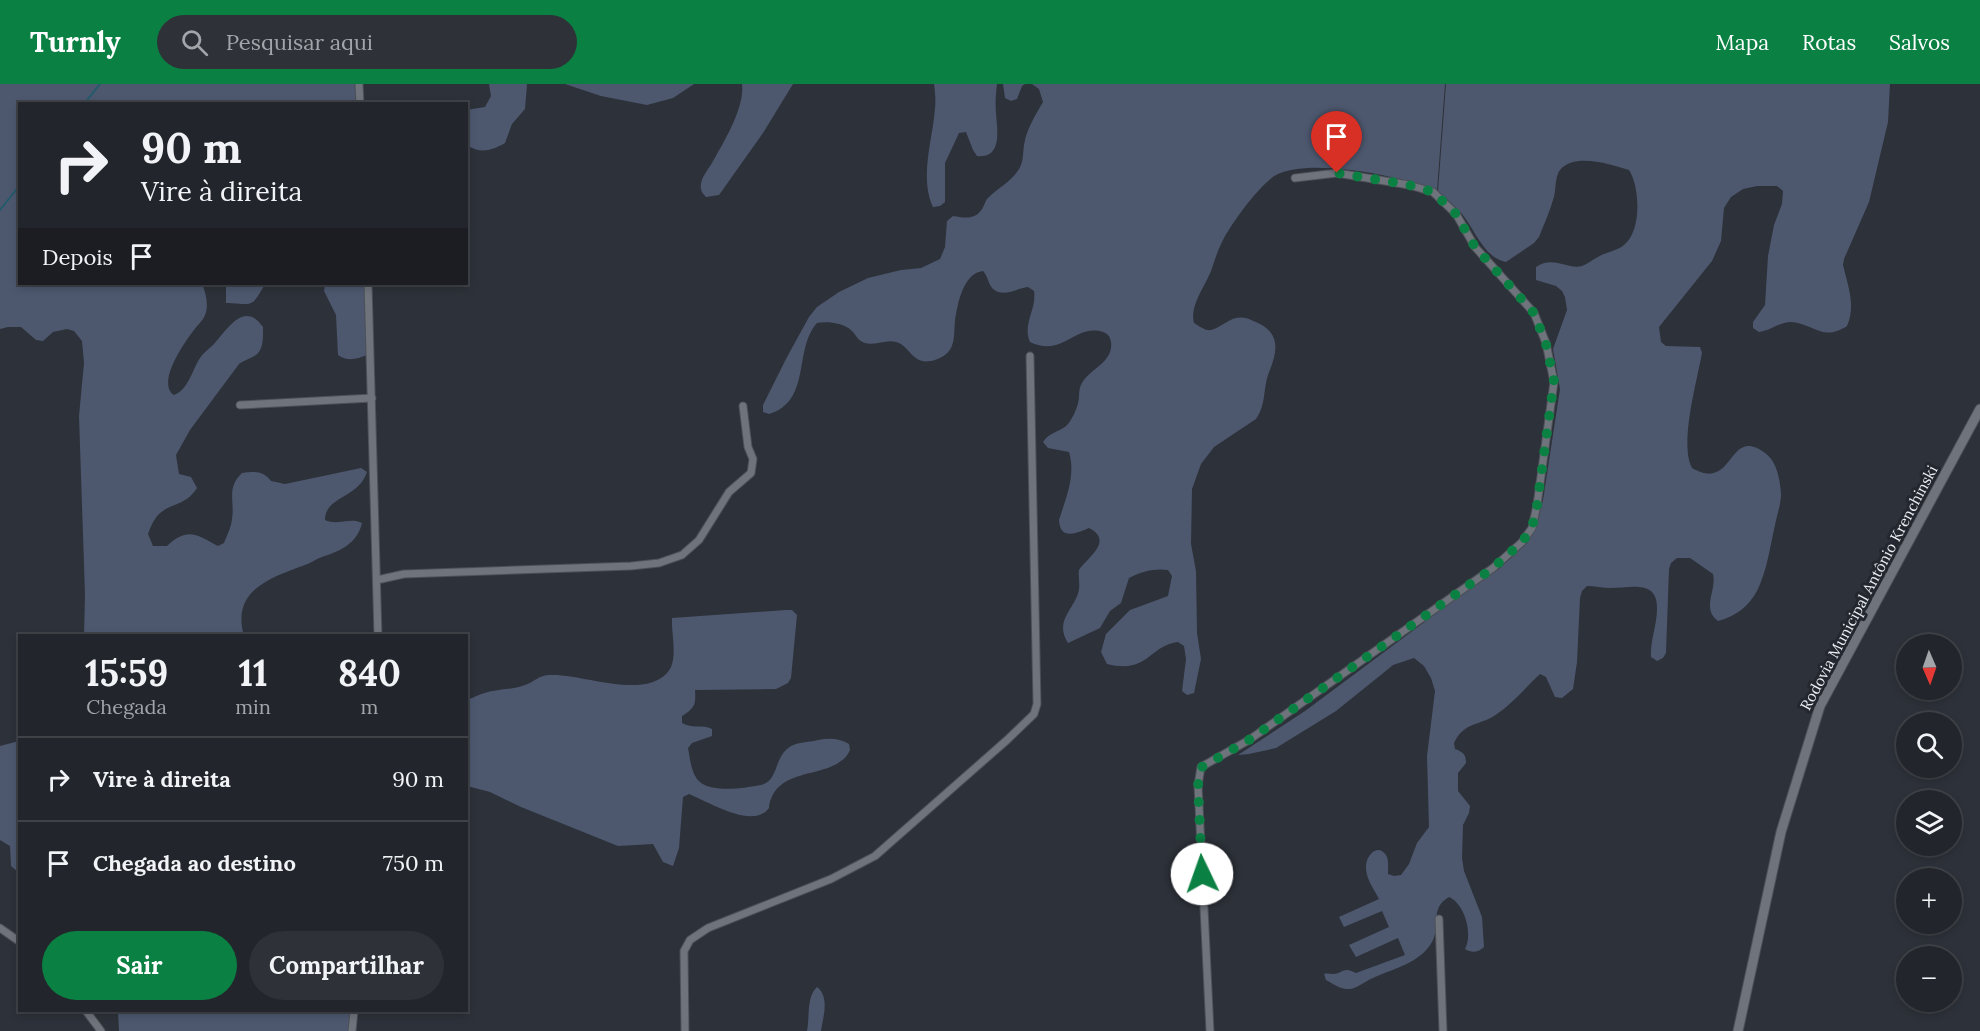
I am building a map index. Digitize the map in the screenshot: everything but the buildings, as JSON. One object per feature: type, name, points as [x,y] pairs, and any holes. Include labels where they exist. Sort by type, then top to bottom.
[{"type":"main road","name":"Rodovia Municipal Antônio Krenchinski","points":[[1738,1031],[1781,832],[1820,706],[1980,410]]},
{"type":"street","points":[[359,84],[360,102]]},
{"type":"street","points":[[1209,1031],[1198,785],[1202,767],[1249,740],[1388,643],[1493,568],[1522,542],[1532,528],[1537,505],[1554,381],[1546,344],[1534,313],[1475,247],[1456,214],[1433,192],[1409,185],[1337,173],[1295,178]]},
{"type":"street","points":[[368,285],[378,634]]},
{"type":"street","points":[[685,1031],[684,951],[690,940],[708,928],[831,879],[875,856],[1034,714],[1037,704],[1030,356]]},
{"type":"street","points":[[240,405],[372,398]]},
{"type":"street","points":[[377,580],[404,574],[631,566],[659,563],[682,555],[699,540],[729,492],[751,473],[753,459],[748,447],[743,406]]},
{"type":"street","points":[[1439,919],[1443,1031]]},
{"type":"street","points":[[0,928],[18,941]]},
{"type":"street","points":[[87,1012],[101,1031]]},
{"type":"street","points":[[352,1031],[354,1012]]},
{"type":"shaded area","points":[[0,84],[356,84],[357,102],[18,102],[18,285],[202,285],[207,308],[203,319],[184,344],[170,373],[169,389],[174,395],[187,384],[202,356],[236,320],[249,316],[256,319],[263,327],[263,342],[259,352],[239,364],[190,430],[176,455],[179,474],[191,477],[197,488],[184,501],[158,515],[148,534],[153,546],[167,546],[187,534],[198,536],[218,546],[224,543],[233,512],[234,484],[242,473],[258,472],[271,481],[285,484],[361,468],[367,472],[357,488],[336,501],[326,512],[325,520],[330,522],[357,521],[362,523],[356,536],[347,546],[279,575],[257,588],[248,597],[243,607],[241,620],[244,634],[84,634],[85,594],[79,416],[84,363],[82,341],[74,331],[67,329],[53,332],[43,341],[36,340],[21,327],[0,329]]},
{"type":"shaded area","points":[[489,84],[527,84],[525,109],[512,124],[505,143],[490,150],[476,150],[468,146],[468,110],[485,107],[491,96]]},
{"type":"shaded area","points":[[565,84],[694,84],[673,98],[647,105],[601,96]]},
{"type":"shaded area","points":[[742,84],[793,84],[763,133],[719,195],[706,197],[701,190],[702,181],[737,114]]},
{"type":"shaded area","points":[[934,84],[997,84],[997,142],[991,153],[977,156],[966,132],[959,133],[945,163],[945,202],[933,207],[927,183],[927,171],[934,120]]},
{"type":"shaded area","points":[[1003,84],[1025,84],[1017,99],[1011,101],[1005,98]]},
{"type":"shaded area","points":[[1032,84],[1445,84],[1437,191],[1403,180],[1333,168],[1291,170],[1276,175],[1254,196],[1232,226],[1221,245],[1196,302],[1194,323],[1211,330],[1233,319],[1245,318],[1258,323],[1271,333],[1275,353],[1266,381],[1263,403],[1256,419],[1214,447],[1201,464],[1192,489],[1191,544],[1196,571],[1197,633],[1201,659],[1194,693],[1187,695],[1182,691],[1186,659],[1184,646],[1178,642],[1132,665],[1107,664],[1101,652],[1106,634],[1130,610],[1168,596],[1172,576],[1168,570],[1148,571],[1129,578],[1121,603],[1110,611],[1100,628],[1068,643],[1064,635],[1064,621],[1079,589],[1079,570],[1097,549],[1099,538],[1089,528],[1070,534],[1062,531],[1059,520],[1071,478],[1071,461],[1069,452],[1048,448],[1043,442],[1048,436],[1068,424],[1073,417],[1084,379],[1109,355],[1111,342],[1106,334],[1093,331],[1084,332],[1052,346],[1030,342],[1028,329],[1034,304],[1034,291],[1028,287],[1006,293],[997,292],[991,287],[983,271],[972,276],[964,287],[956,314],[952,347],[943,356],[935,360],[921,361],[896,342],[865,343],[845,326],[817,323],[805,347],[797,387],[791,398],[782,407],[769,414],[763,412],[763,405],[787,357],[817,307],[839,292],[868,278],[921,268],[940,259],[945,247],[947,221],[953,216],[965,218],[979,213],[988,198],[1014,176],[1020,168],[1028,130],[1043,102],[1039,89]]},
{"type":"shaded area","points":[[1446,84],[1890,84],[1888,122],[1869,202],[1844,259],[1843,265],[1851,303],[1847,326],[1831,332],[1819,331],[1791,322],[1759,332],[1753,328],[1753,322],[1765,305],[1768,256],[1774,225],[1782,204],[1783,191],[1777,186],[1757,186],[1743,189],[1731,197],[1724,208],[1721,241],[1712,261],[1659,327],[1661,342],[1666,346],[1700,347],[1702,353],[1688,428],[1688,457],[1692,468],[1706,473],[1716,472],[1744,447],[1753,447],[1769,456],[1777,471],[1781,489],[1780,502],[1766,567],[1757,591],[1741,610],[1718,621],[1713,616],[1710,605],[1713,574],[1690,558],[1677,558],[1671,563],[1669,569],[1666,653],[1657,661],[1651,657],[1657,609],[1653,593],[1641,587],[1587,586],[1580,598],[1577,662],[1573,689],[1562,698],[1555,697],[1546,677],[1540,674],[1503,710],[1491,718],[1468,727],[1454,743],[1455,749],[1464,754],[1466,760],[1458,773],[1458,791],[1470,806],[1463,825],[1462,858],[1464,871],[1482,917],[1484,947],[1475,952],[1465,949],[1468,936],[1466,920],[1459,906],[1449,897],[1443,901],[1437,912],[1436,930],[1432,942],[1420,956],[1357,987],[1344,989],[1326,980],[1324,974],[1346,970],[1356,973],[1405,955],[1398,938],[1356,957],[1349,945],[1389,927],[1382,911],[1344,927],[1339,917],[1379,899],[1366,872],[1367,860],[1372,852],[1383,851],[1388,862],[1388,874],[1401,875],[1409,864],[1417,843],[1429,827],[1427,756],[1435,691],[1431,678],[1424,666],[1414,658],[1393,665],[1336,711],[1276,748],[1238,755],[1305,711],[1500,568],[1527,543],[1536,527],[1543,500],[1560,389],[1553,349],[1567,310],[1562,291],[1556,286],[1536,280],[1536,267],[1548,262],[1577,267],[1584,265],[1624,245],[1634,230],[1636,220],[1637,198],[1629,170],[1594,161],[1575,162],[1567,165],[1558,173],[1551,207],[1539,237],[1534,243],[1506,262],[1491,255],[1462,214],[1438,191]]},
{"type":"shaded area","points":[[226,285],[264,285],[257,298],[250,303],[226,303]]},
{"type":"shaded area","points":[[325,285],[365,285],[367,355],[349,359],[338,355],[336,315],[324,291]]},
{"type":"shaded area","points":[[792,610],[797,615],[791,678],[788,683],[776,689],[695,690],[694,705],[682,716],[682,723],[712,729],[712,736],[692,743],[688,748],[695,776],[702,784],[718,788],[761,785],[773,775],[787,749],[794,745],[822,739],[834,739],[849,744],[850,750],[844,759],[832,766],[788,780],[779,787],[773,795],[769,808],[762,814],[742,815],[719,808],[689,794],[683,797],[679,848],[673,866],[663,862],[653,844],[618,846],[490,792],[468,786],[468,700],[483,693],[528,684],[546,675],[563,675],[627,685],[656,681],[667,673],[673,662],[672,618]]},
{"type":"shaded area","points":[[18,741],[18,872],[11,866],[10,846],[0,840],[0,746]]},
{"type":"shaded area","points":[[817,987],[825,1002],[821,1031],[807,1031],[811,996]]},
{"type":"shaded area","points":[[118,1012],[350,1012],[349,1031],[119,1031]]},
{"type":"waterway","points":[[86,102],[100,84]]},
{"type":"waterway","points":[[0,210],[18,188]]},
{"type":"route","points":[[1202,874],[1198,785],[1202,767],[1249,740],[1493,568],[1522,542],[1532,528],[1537,505],[1554,381],[1546,344],[1534,313],[1475,247],[1456,214],[1433,192],[1409,185],[1337,173]]}]
